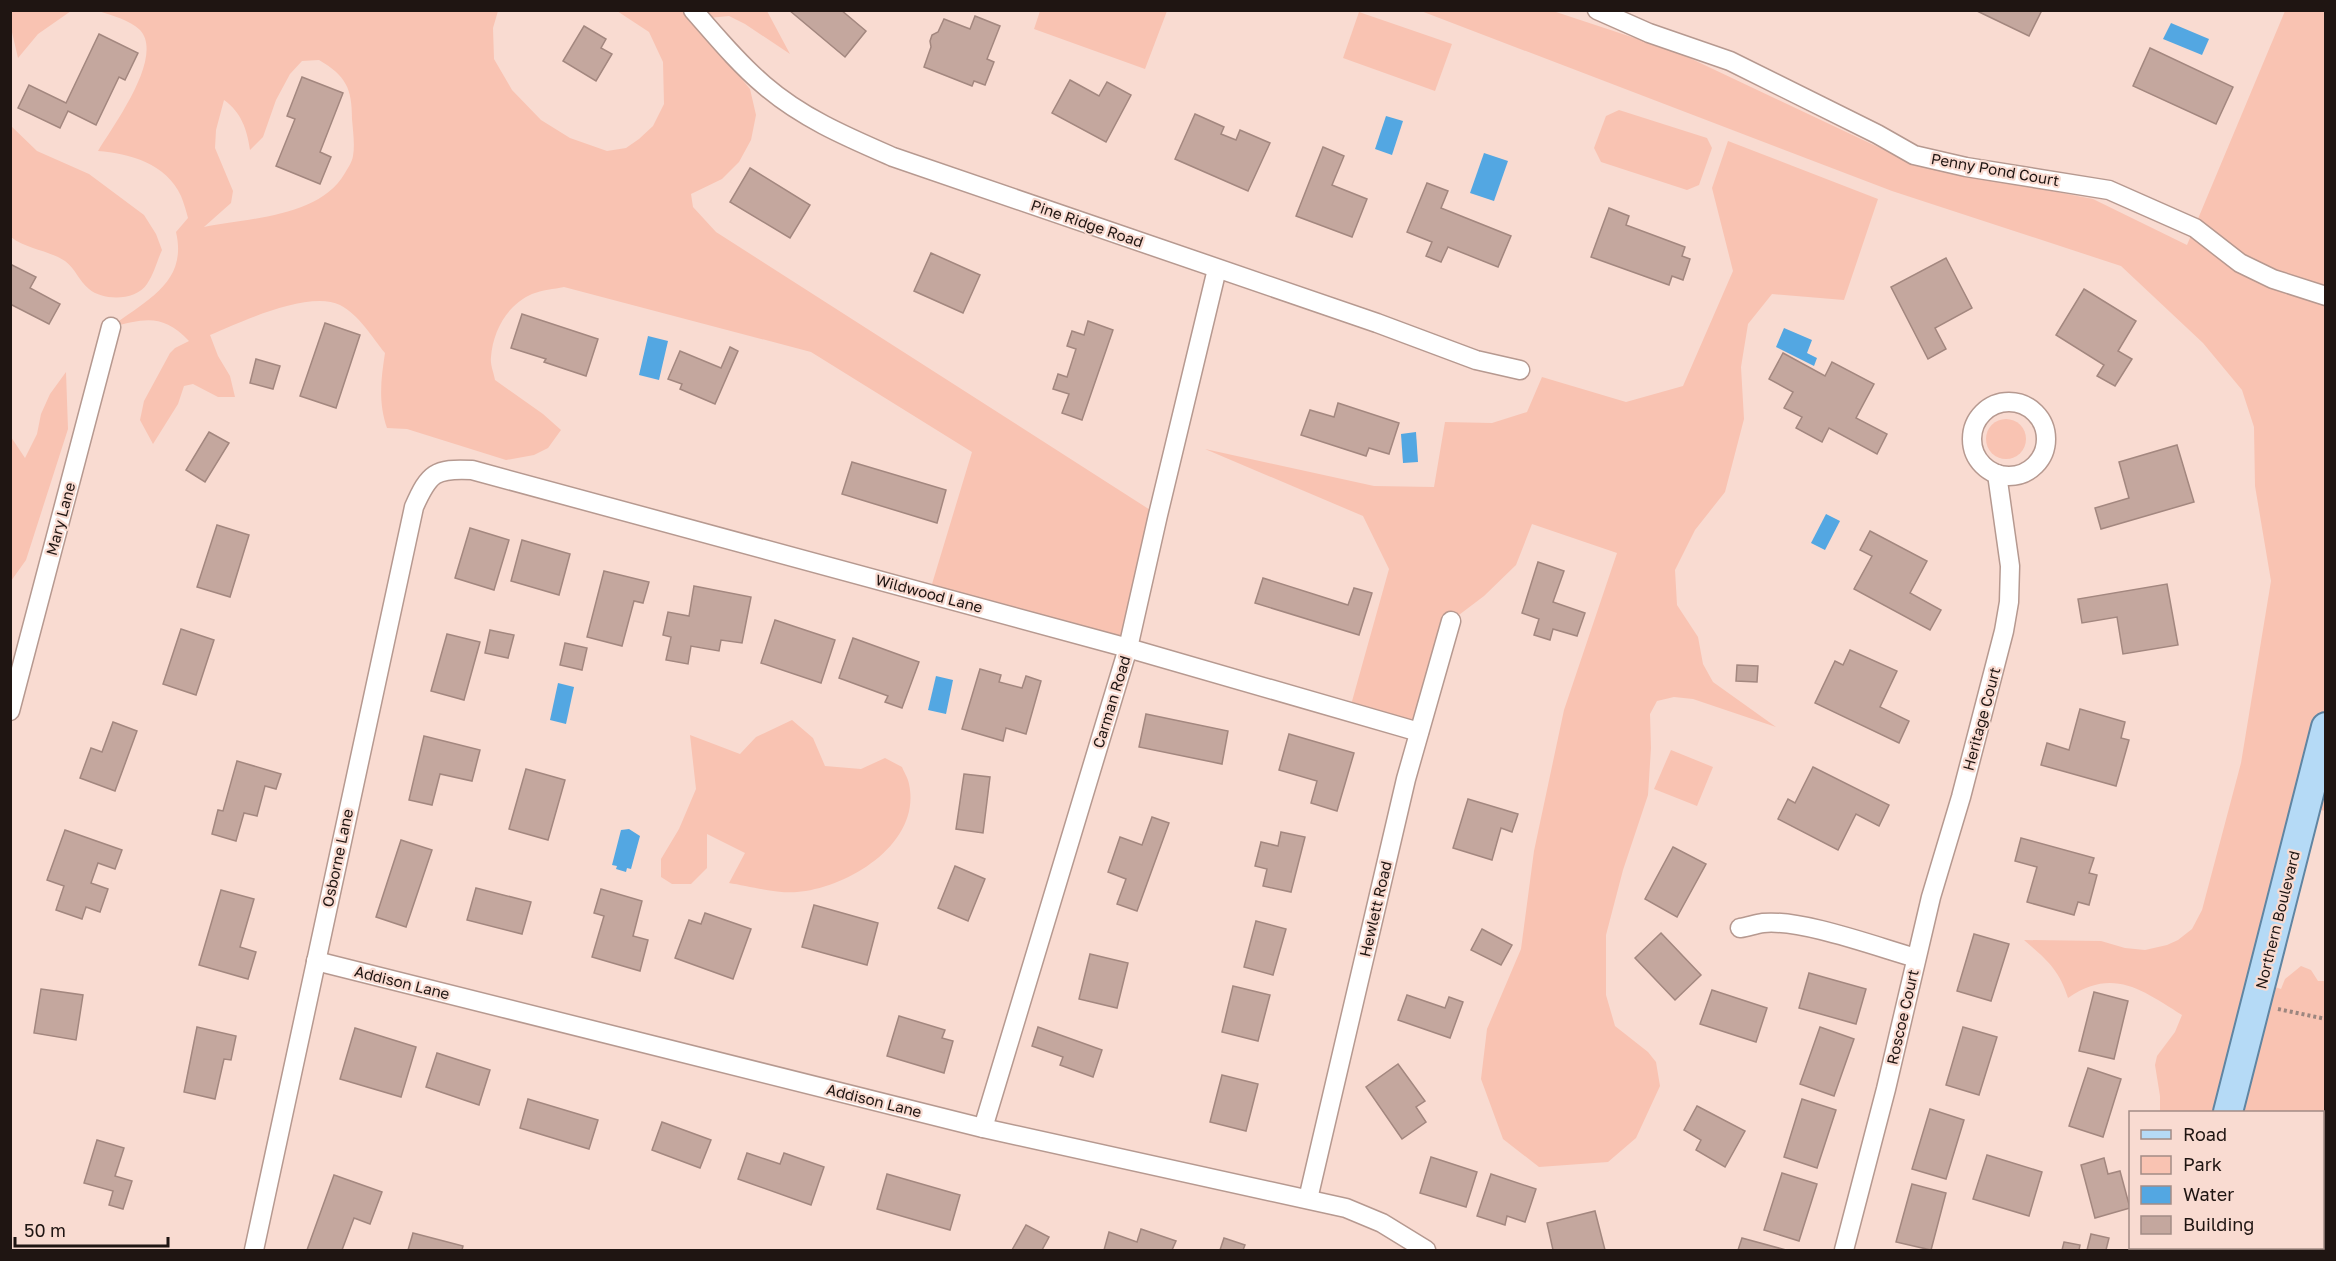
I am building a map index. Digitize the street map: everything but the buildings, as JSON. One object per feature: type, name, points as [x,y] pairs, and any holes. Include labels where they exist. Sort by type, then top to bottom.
[{"type":"main road","name":"Northern Boulevard","points":[[2229,1111],[2325,727]]},
{"type":"street","name":"Pine Ridge Road","points":[[693,10],[763,84],[789,105],[834,132],[893,157],[1377,323],[1476,360],[1520,370]]},
{"type":"street","name":"Penny Pond Court","points":[[1598,10],[1649,33],[1730,61],[1877,134],[1914,155],[1988,171],[2109,190],[2194,228],[2240,263],[2273,279],[2325,296]]},
{"type":"street","name":"Carman Road","points":[[983,1128],[1128,648],[1217,269]]},
{"type":"street","name":"Mary Lane","points":[[10,711],[111,327]]},
{"type":"street","points":[[2016,402],[2028,407],[2044,425],[2045,448],[2033,468],[2023,474],[2013,476],[1997,474],[1983,466],[1976,457],[1972,446],[1972,434],[1976,422],[1992,405],[2016,402]]},
{"type":"street","name":"Wildwood Lane","points":[[437,473],[453,469],[472,470],[1128,648],[1419,732]]},
{"type":"street","name":"Osborne Lane","points":[[254,1251],[414,507],[424,484],[437,473]]},
{"type":"street","name":"Heritage Court","points":[[1916,958],[2004,631],[2009,602],[2010,566],[1997,474]]},
{"type":"street","name":"Hewlett Road","points":[[1308,1199],[1419,732],[1451,621]]},
{"type":"street","name":"Roscoe Court","points":[[1740,928],[1764,923],[1783,924],[1816,930],[1916,958],[1886,1089],[1844,1251]]},
{"type":"street","name":"Addison Lane","points":[[316,961],[983,1128],[1346,1208],[1382,1222],[1426,1251]]},
{"type":"path","points":[[2256,1005],[2325,1019]]},
{"type":"green space","points":[[1040,10],[1167,11],[1145,69],[1034,29]]},
{"type":"green space","points":[[10,11],[71,11],[38,34],[18,58],[11,28]]},
{"type":"green space","points":[[98,11],[498,11],[493,28],[494,59],[512,90],[541,120],[570,138],[607,151],[626,148],[639,139],[653,126],[664,104],[663,62],[649,32],[617,11],[767,11],[790,54],[729,16],[688,20],[724,57],[750,89],[756,115],[751,140],[739,162],[722,179],[691,194],[693,207],[716,232],[1158,515],[1128,648],[929,594],[972,452],[811,352],[564,287],[532,294],[515,305],[498,329],[492,347],[491,363],[495,380],[543,414],[561,430],[548,448],[534,455],[506,460],[407,429],[387,428],[381,400],[385,353],[353,314],[340,305],[327,301],[293,304],[210,335],[218,356],[230,376],[235,397],[218,397],[193,384],[184,386],[178,404],[153,444],[140,420],[144,401],[170,353],[189,341],[170,326],[153,320],[111,327],[150,299],[170,277],[176,265],[178,250],[176,232],[188,218],[175,185],[157,168],[122,154],[98,151],[134,92],[146,57],[146,42],[136,26]],"holes":[[[319,60],[336,72],[349,91],[354,138],[352,160],[334,188],[319,199],[282,213],[204,227],[231,203],[233,191],[215,148],[216,130],[224,100],[235,110],[242,122],[250,150],[263,137],[276,100],[290,74],[302,61]]]},
{"type":"green space","points":[[1421,11],[1553,11],[1677,52],[1916,165],[2093,199],[2187,245],[2285,11],[2325,11],[2325,811],[2306,806],[2262,983],[2281,989],[2285,979],[2301,966],[2311,970],[2318,981],[2325,981],[2324,1156],[2324,1111],[2160,1111],[2155,1065],[2157,1056],[2175,1032],[2182,1015],[2154,997],[2127,985],[2099,984],[2068,998],[2051,965],[2024,940],[2101,941],[2125,948],[2145,950],[2178,940],[2192,929],[2202,910],[2241,763],[2271,581],[2255,486],[2254,427],[2242,390],[2203,343],[2121,266],[1892,191]]},
{"type":"green space","points":[[1359,12],[1452,44],[1435,91],[1343,58]]},
{"type":"green space","points":[[1619,110],[1707,138],[1712,148],[1699,185],[1687,190],[1601,162],[1594,148],[1606,116]]},
{"type":"green space","points":[[10,125],[37,151],[89,174],[144,215],[156,234],[162,250],[152,276],[142,290],[128,296],[102,296],[89,289],[65,261],[11,237]]},
{"type":"green space","points":[[1728,141],[1878,199],[1844,300],[1772,294],[1748,324],[1741,367],[1744,419],[1725,492],[1695,530],[1675,570],[1677,605],[1698,637],[1703,664],[1713,682],[1776,727],[1693,699],[1674,697],[1657,701],[1650,714],[1651,748],[1648,795],[1623,870],[1606,935],[1606,995],[1615,1026],[1648,1052],[1656,1062],[1660,1086],[1636,1138],[1608,1162],[1539,1167],[1503,1139],[1481,1079],[1487,1029],[1521,949],[1534,851],[1564,710],[1617,553],[1532,524],[1516,565],[1484,596],[1451,621],[1419,732],[1349,712],[1389,569],[1363,516],[1205,449],[1374,486],[1434,487],[1445,422],[1492,423],[1527,412],[1542,377],[1626,402],[1683,386],[1733,271],[1712,188]]},
{"type":"green space","points":[[66,372],[68,429],[26,560],[11,581],[11,437],[25,458],[37,434],[41,414],[50,394]]},
{"type":"green space","points":[[2006,419],[2020,425],[2026,439],[2020,453],[2006,459],[1992,453],[1986,439],[1992,425]]},
{"type":"green space","points":[[792,720],[813,738],[825,766],[861,769],[885,758],[902,767],[909,784],[910,806],[904,826],[892,843],[877,859],[858,872],[817,889],[790,892],[729,883],[745,853],[707,834],[707,868],[691,884],[672,884],[661,877],[661,859],[679,829],[696,789],[690,735],[740,754],[756,737]]},
{"type":"green space","points":[[1671,750],[1713,767],[1697,806],[1654,789]]},
{"type":"green space","points":[[2276,1249],[2277,1250],[2134,1250]]},
{"type":"water","points":[[2171,23],[2209,39],[2202,55],[2163,39]]},
{"type":"water","points":[[1386,116],[1403,121],[1392,155],[1375,149]]},
{"type":"water","points":[[1484,153],[1508,161],[1494,201],[1470,193]]},
{"type":"water","points":[[1784,328],[1812,340],[1807,353],[1817,358],[1814,366],[1776,347]]},
{"type":"water","points":[[648,336],[668,341],[659,380],[639,375]]},
{"type":"water","points":[[1416,432],[1418,462],[1403,463],[1401,434]]},
{"type":"water","points":[[1826,514],[1840,521],[1825,550],[1811,543]]},
{"type":"water","points":[[936,676],[953,680],[946,714],[928,710]]},
{"type":"water","points":[[558,683],[574,687],[566,724],[550,720]]},
{"type":"water","points":[[629,829],[640,836],[631,869],[627,868],[626,872],[612,865],[621,830]]}]
